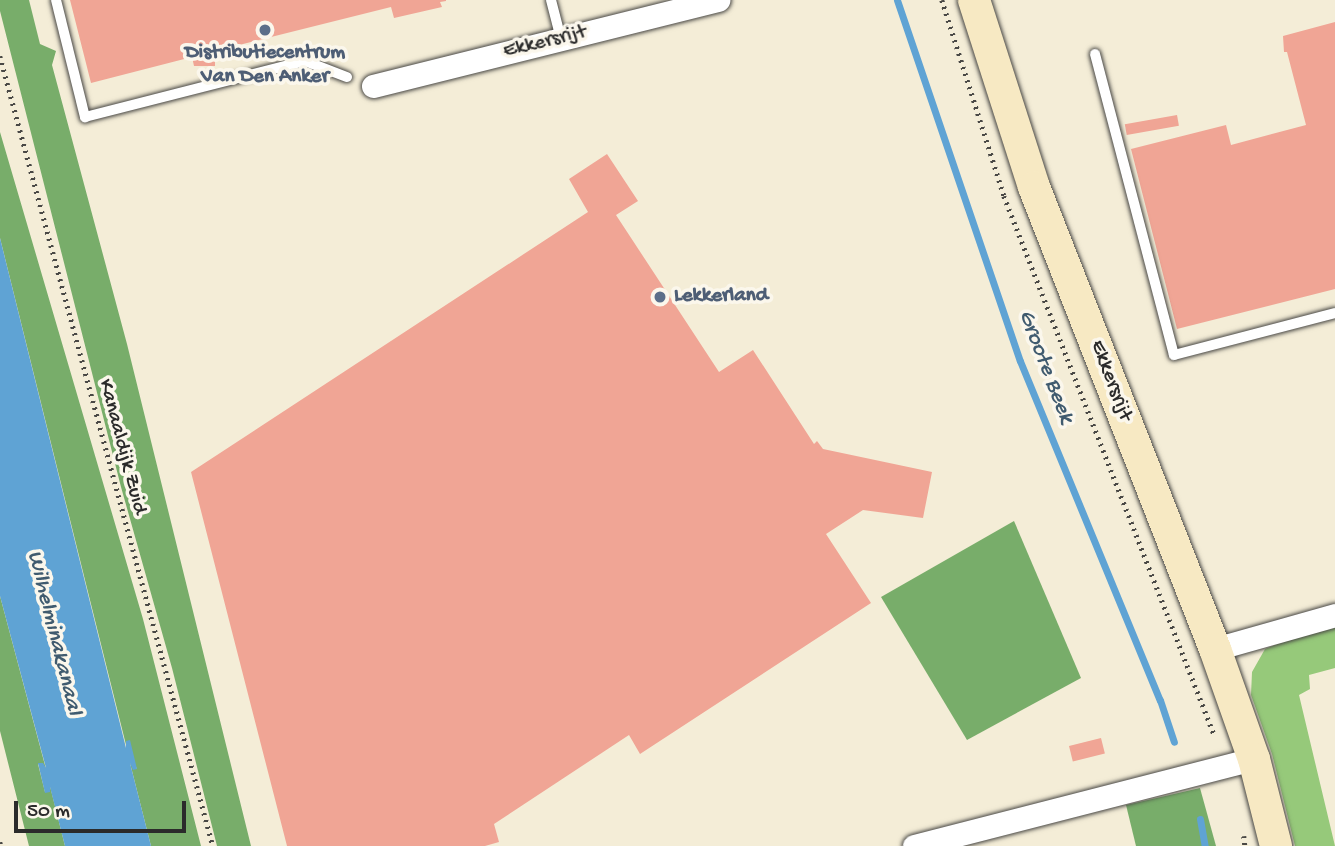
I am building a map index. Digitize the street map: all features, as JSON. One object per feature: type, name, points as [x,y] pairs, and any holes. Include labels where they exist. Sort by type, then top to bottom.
[{"type":"main road","name":"Ekkersrijt","points":[[982,2],[1034,187],[1215,649],[1254,759],[1276,846]]},
{"type":"street","name":"Ekkersrijt","points":[[373,86],[718,0]]},
{"type":"street","points":[[1215,649],[1335,615]]},
{"type":"street","points":[[914,846],[1254,759]]},
{"type":"lane","points":[[56,0],[85,117],[305,61],[346,77]]},
{"type":"lane","points":[[551,0],[561,39]]},
{"type":"lane","points":[[1095,54],[1174,355],[1335,313]]},
{"type":"path","name":"Kanaaldijk Zuid","points":[[0,56],[213,846]]},
{"type":"green space","points":[[0,0],[29,0],[40,44],[56,51],[52,65],[127,344],[251,846],[217,846],[172,668],[121,487],[0,11]]},
{"type":"green space","points":[[0,132],[143,619],[201,846],[151,846],[130,763],[137,769],[127,749],[0,238]]},
{"type":"green space","points":[[1014,521],[1081,678],[967,740],[881,597]]},
{"type":"green space","points":[[0,596],[46,769],[38,764],[45,792],[50,786],[65,846],[29,846],[0,731]]},
{"type":"green space","points":[[1335,625],[1335,668],[1309,675],[1310,689],[1299,695],[1335,846],[1295,846],[1272,754],[1251,695],[1252,672],[1265,649]]},
{"type":"green space","points":[[1200,788],[1216,846],[1136,846],[1126,805]]},
{"type":"water","name":"Wilhelminakanaal","points":[[0,238],[126,748],[126,741],[130,740],[137,769],[133,770],[130,763],[151,846],[65,846],[50,787],[50,792],[45,793],[38,763],[43,763],[46,768],[0,596]]},
{"type":"building","points":[[70,0],[446,1],[440,2],[442,7],[394,18],[391,7],[215,51],[215,66],[194,66],[192,57],[91,83]]},
{"type":"building","points":[[1335,22],[1335,289],[1177,329],[1131,149],[1226,125],[1231,145],[1306,125],[1287,52],[1284,52],[1283,36]]},
{"type":"building","points":[[1177,115],[1179,126],[1127,135],[1125,124]]},
{"type":"building","points":[[607,154],[638,201],[616,215],[719,372],[753,350],[814,444],[817,441],[823,449],[932,472],[923,518],[863,510],[826,534],[871,603],[640,754],[629,735],[494,824],[499,842],[485,846],[287,846],[191,472],[588,212],[569,179]]},
{"type":"building","points":[[1101,738],[1105,754],[1073,762],[1069,746]]},
{"type":"waterway","name":"Groote Beek","points":[[897,0],[1020,361],[1160,700],[1174,742]]},
{"type":"waterway","name":"Groote Beek","points":[[1200,819],[1205,846]]},
{"type":"place","name":"Distributiecentrum Van Den Anker","points":[[265,30]]},
{"type":"place","name":"Lekkerland","points":[[660,297]]}]
